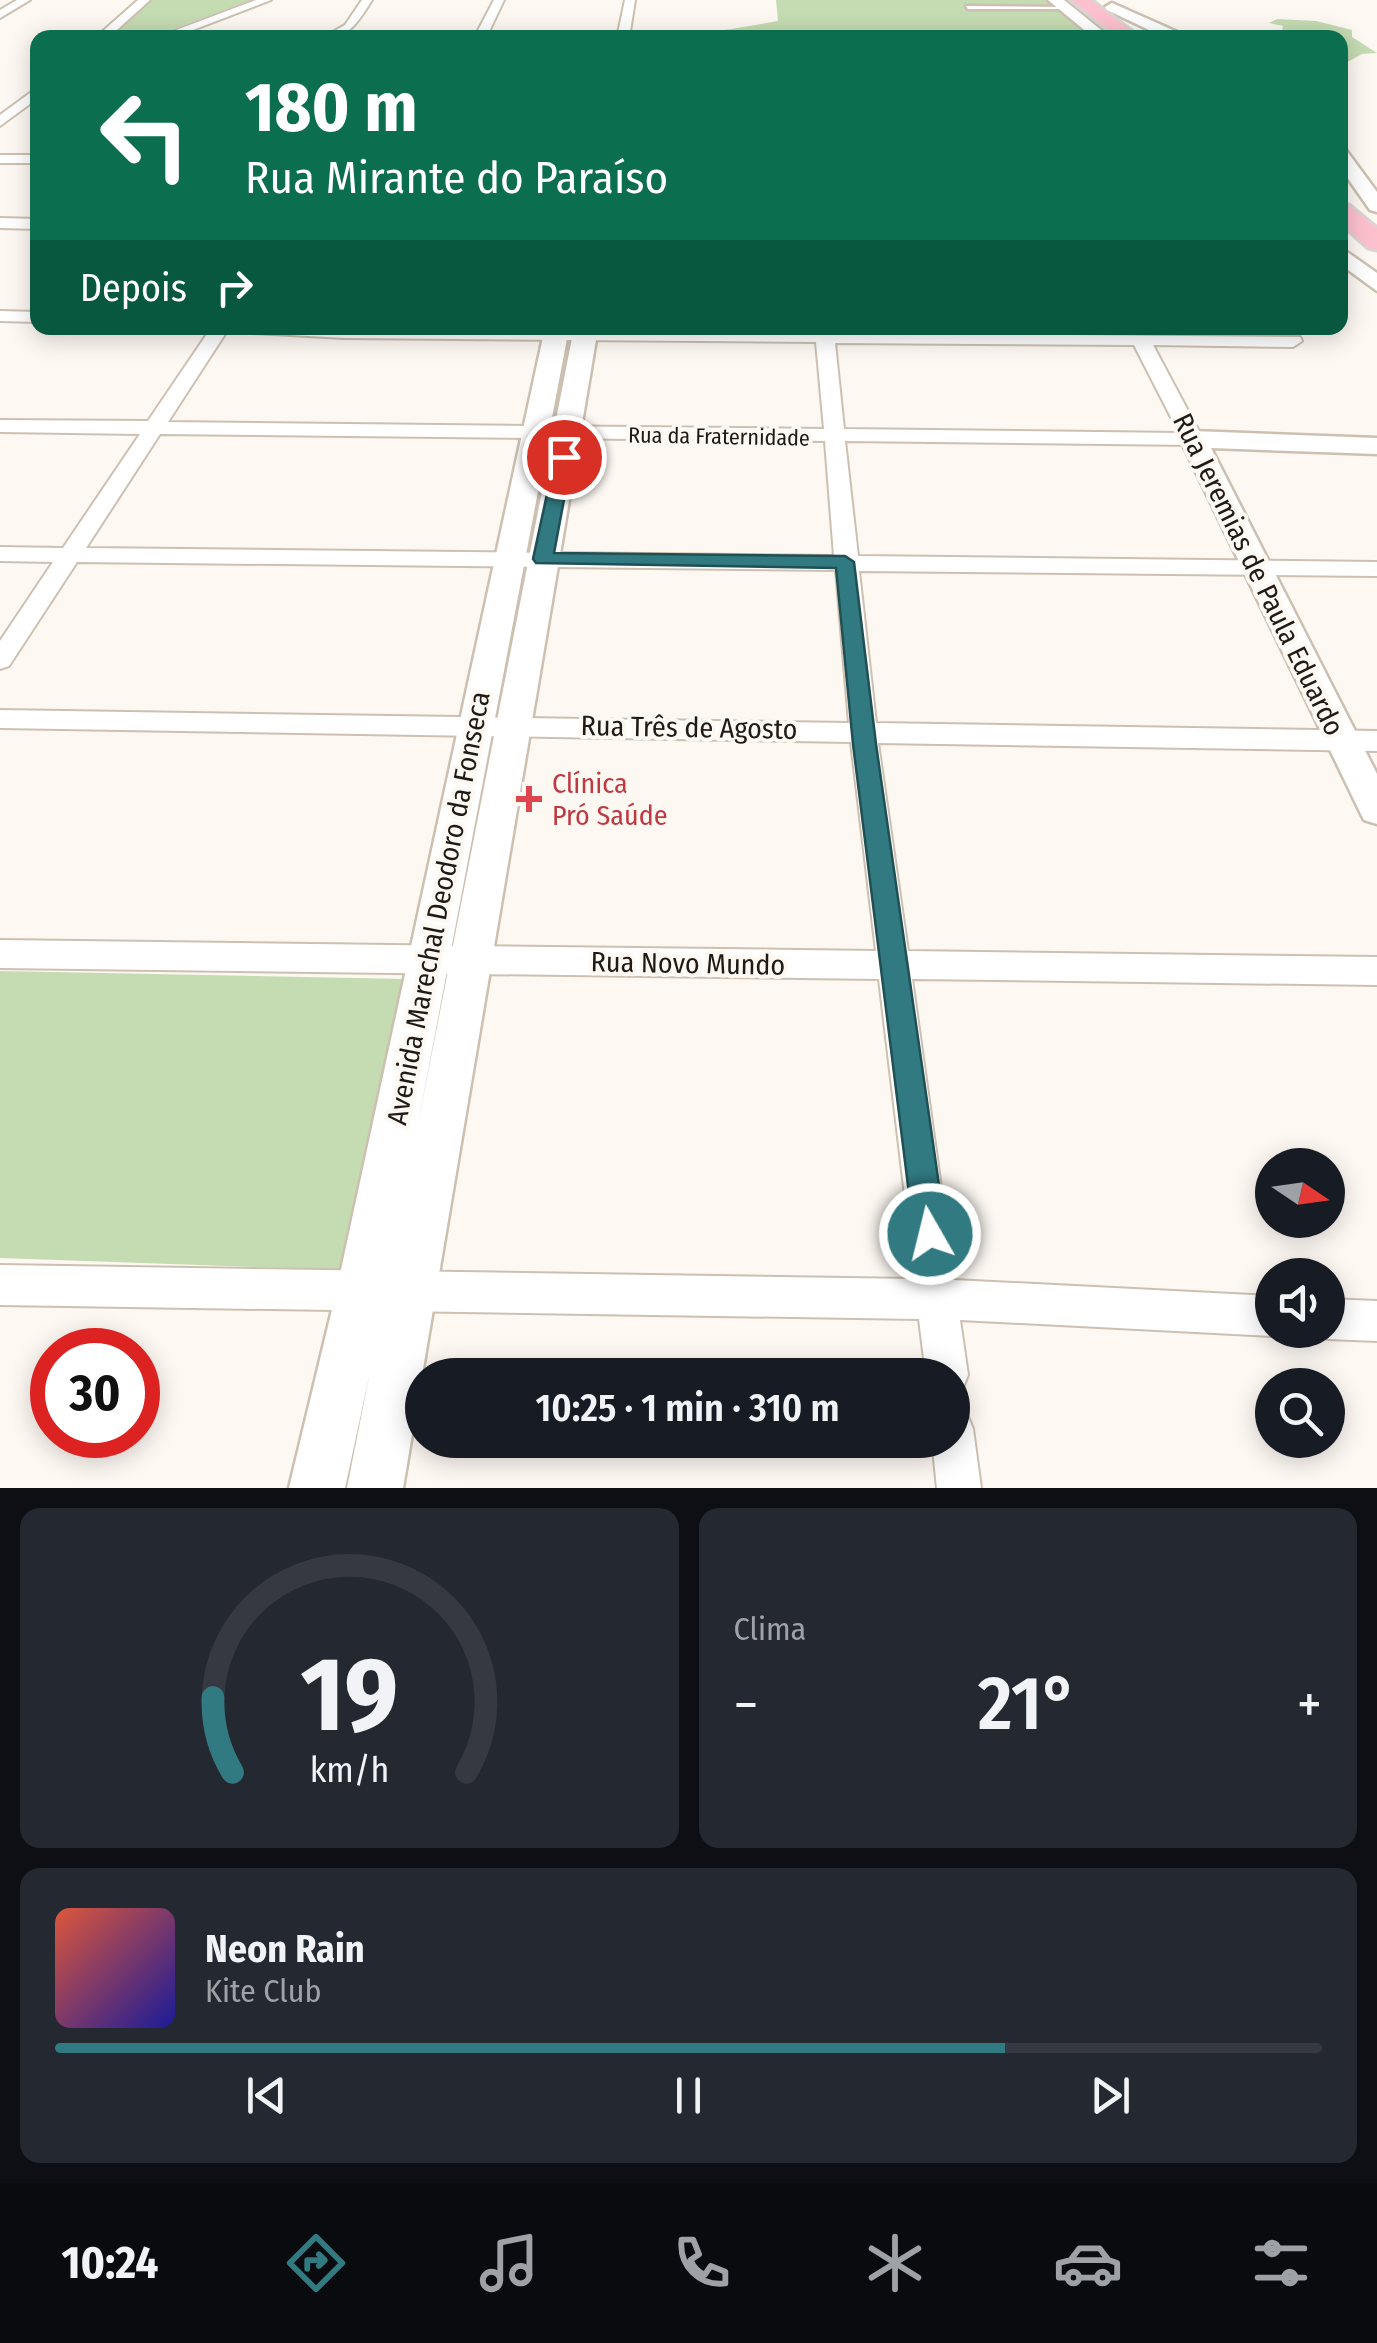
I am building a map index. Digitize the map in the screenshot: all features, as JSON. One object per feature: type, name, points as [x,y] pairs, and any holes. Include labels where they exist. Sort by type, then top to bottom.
[{"type":"main road","points":[[1067,3],[1117,30]]},
{"type":"main road","points":[[1107,3],[1140,30]]},
{"type":"main road","points":[[1348,217],[1377,242]]},
{"type":"main road","points":[[1348,236],[1377,260]]},
{"type":"street","points":[[0,15],[24,0]]},
{"type":"street","points":[[109,30],[144,0]]},
{"type":"street","points":[[182,30],[266,0]]},
{"type":"street","points":[[343,30],[349,27],[367,0]]},
{"type":"street","points":[[484,30],[499,0]]},
{"type":"street","points":[[624,30],[630,0]]},
{"type":"street","points":[[1067,3],[1096,30]]},
{"type":"street","points":[[1107,3],[1163,30]]},
{"type":"street","points":[[5,118],[30,99]]},
{"type":"street","points":[[5,118],[30,114]]},
{"type":"street","points":[[0,159],[30,159]]},
{"type":"street","points":[[1348,165],[1377,206]]},
{"type":"street","points":[[0,224],[30,224]]},
{"type":"street","points":[[1348,260],[1377,284]]},
{"type":"street","points":[[0,316],[30,316]]},
{"type":"street","points":[[0,660],[215,335]]},
{"type":"street","name":"Avenida Marechal Deodoro da Fonseca","points":[[318,1488],[362,1293],[427,960],[493,726],[570,335]]},
{"type":"street","points":[[808,335],[833,437],[863,730],[944,1358]]},
{"type":"street","points":[[1067,335],[1294,341]]},
{"type":"street","name":"Rua Jeremias de Paula Eduardo","points":[[1140,339],[1377,810]]},
{"type":"street","name":"Rua da Fraternidade","points":[[0,426],[1193,439],[1377,446]]},
{"type":"street","points":[[0,554],[1377,569]]},
{"type":"street","name":"Rua Três de Agosto","points":[[0,718],[1377,741]]},
{"type":"street","name":"Avenida Marechal Deodoro da Fonseca","points":[[376,1488],[470,960],[493,726]]},
{"type":"street","name":"Rua Novo Mundo","points":[[0,954],[1377,971]]},
{"type":"street","points":[[0,1285],[938,1300],[1255,1315]]},
{"type":"street","points":[[1345,1320],[1377,1321]]},
{"type":"street","points":[[955,1458],[959,1488]]},
{"type":"lane","points":[[968,7],[1067,3]]},
{"type":"green space","points":[[149,0],[251,0],[171,30],[112,30]]},
{"type":"green space","points":[[776,0],[1045,0],[1083,30],[725,30],[778,21]]},
{"type":"green space","points":[[1277,19],[1316,21],[1352,30],[1352,37],[1377,53],[1362,54],[1348,62],[1348,30],[1282,30],[1283,26],[1269,23]]},
{"type":"green space","points":[[0,971],[405,979],[345,1270],[0,1258]]},
{"type":"place","name":"Clínica Pró Saúde","points":[[529,799]]},
{"type":"route","points":[[564,457],[543,559],[845,562],[864,744],[930,1234]]}]
